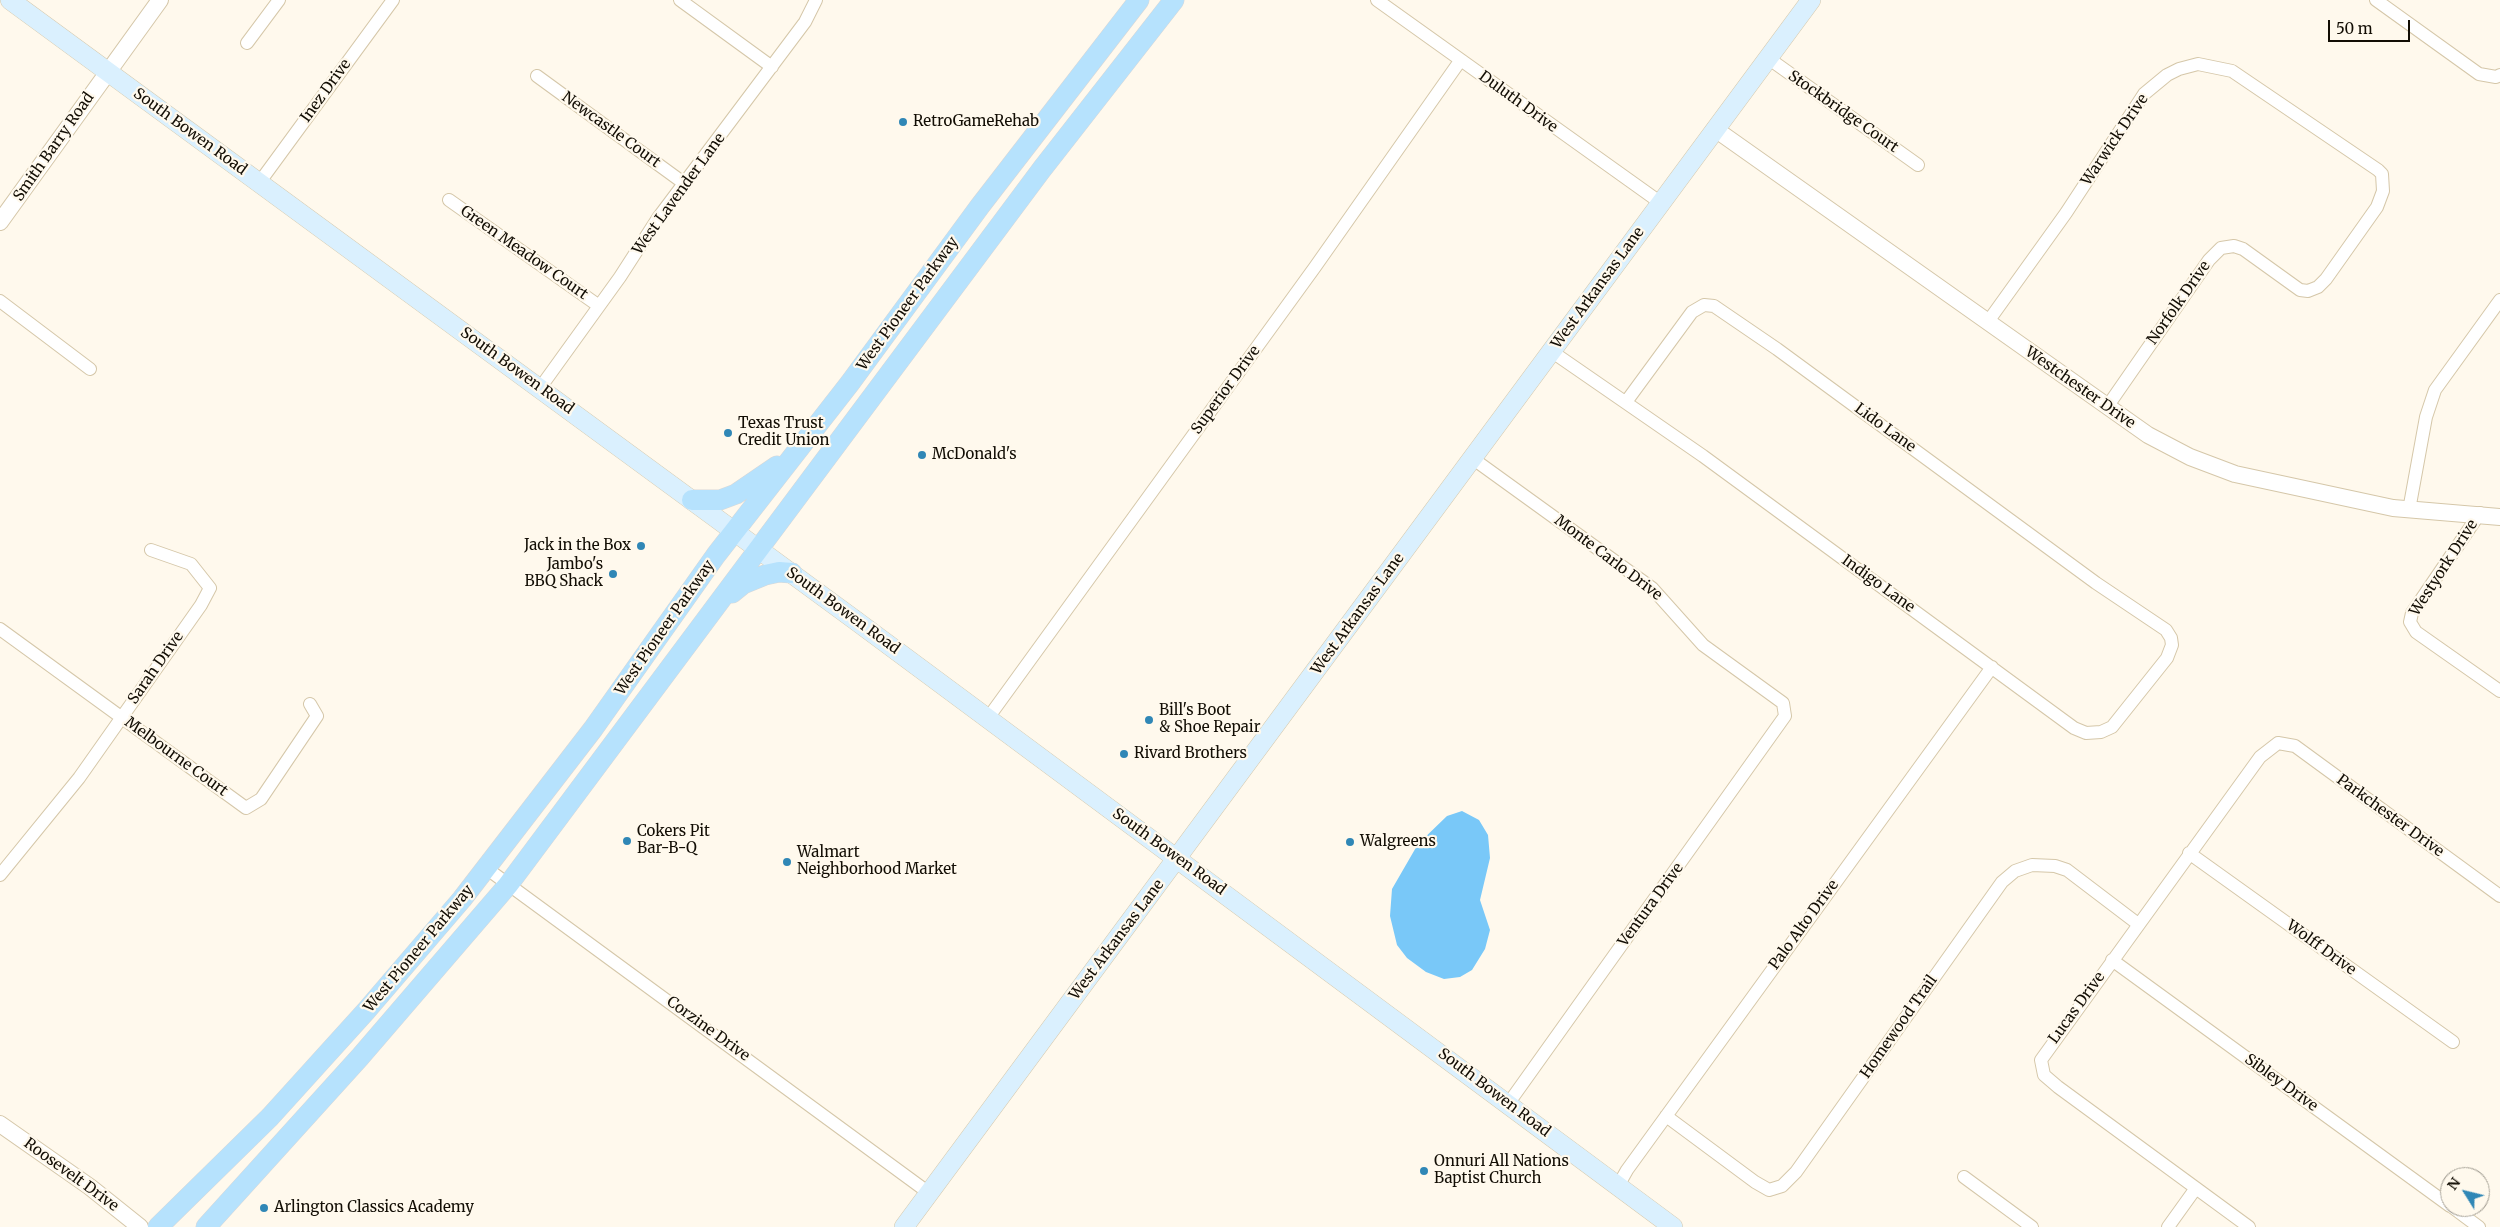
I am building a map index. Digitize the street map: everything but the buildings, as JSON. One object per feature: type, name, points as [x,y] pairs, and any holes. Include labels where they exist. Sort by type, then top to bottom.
[{"type":"main road","name":"West Pioneer Parkway","points":[[158,1227],[276,1110],[366,1011],[486,868],[593,729],[734,531],[796,452],[1138,0]]},
{"type":"main road","name":"West Pioneer Parkway","points":[[206,1227],[360,1057],[508,884],[760,550],[1042,168],[1174,0]]},
{"type":"main road","name":"West Arkansas Lane","points":[[904,1227],[1810,0]]},
{"type":"main road","name":"South Bowen Road","points":[[16,2],[108,72],[792,573],[1673,1227]]},
{"type":"main road","points":[[938,263],[957,284]]},
{"type":"main road","points":[[692,500],[720,500],[736,494],[796,452]]},
{"type":"main road","points":[[719,604],[743,584],[765,575],[779,572],[792,573]]},
{"type":"street","name":"Smith Barry Road","points":[[3,213],[160,0]]},
{"type":"street","points":[[247,43],[278,0]]},
{"type":"street","name":"Inez Drive","points":[[260,183],[393,0]]},
{"type":"street","points":[[680,0],[772,67]]},
{"type":"street","name":"West Lavender Lane","points":[[540,388],[599,306],[658,218],[772,67],[804,22],[816,0]]},
{"type":"street","name":"Duluth Drive","points":[[1377,0],[1660,203]]},
{"type":"street","points":[[2376,0],[2479,74],[2496,77],[2500,75]]},
{"type":"street","name":"Stockbridge Court","points":[[1768,58],[1918,165]]},
{"type":"street","name":"Superior Drive","points":[[988,718],[1315,268],[1460,61]]},
{"type":"street","name":"Warwick Drive","points":[[1987,323],[2066,213],[2144,94],[2167,75],[2191,65],[2218,66],[2248,79],[2378,170],[2383,182]]},
{"type":"street","name":"Newcastle Court","points":[[537,76],[685,184]]},
{"type":"street","name":"Westchester Drive","points":[[1715,129],[2107,407],[2148,435],[2190,457],[2235,474],[2409,510],[2480,513],[2500,517]]},
{"type":"street","name":"Norfolk Drive","points":[[2107,407],[2209,260],[2221,248],[2234,246],[2243,250],[2294,286],[2308,292],[2318,287],[2326,279],[2377,207],[2383,191],[2383,182]]},
{"type":"street","name":"Green Meadow Court","points":[[449,200],[599,306]]},
{"type":"street","points":[[2409,510],[2426,417],[2435,390],[2500,300]]},
{"type":"street","points":[[0,301],[90,369]]},
{"type":"street","name":"Lido Lane","points":[[1626,402],[1692,312],[1704,305],[1714,306],[1776,348],[2096,583],[2166,630]]},
{"type":"street","name":"Indigo Lane","points":[[1552,351],[1711,462],[2074,728],[2086,733],[2101,732],[2112,727],[2167,658],[2172,644],[2166,630]]},
{"type":"street","name":"Monte Carlo Drive","points":[[1472,458],[1652,588],[1703,645],[1783,703]]},
{"type":"street","name":"Westyork Drive","points":[[2480,513],[2412,613],[2410,622],[2416,632],[2500,691]]},
{"type":"street","name":"Sarah Drive","points":[[0,875],[79,778],[201,605],[210,588],[191,564],[151,550]]},
{"type":"street","name":"Melbourne Court","points":[[0,629],[246,808],[261,799],[317,716],[310,704]]},
{"type":"street","name":"Palo Alto Drive","points":[[1618,1186],[1626,1170],[1992,667]]},
{"type":"street","name":"Ventura Drive","points":[[1508,1104],[1776,731],[1785,716],[1783,703]]},
{"type":"street","name":"Lucas Drive","points":[[2249,1227],[2058,1087],[2044,1075],[2041,1060],[2260,757],[2278,743]]},
{"type":"street","name":"Parkchester Drive","points":[[2278,743],[2295,746],[2500,896]]},
{"type":"street","name":"Wolff Drive","points":[[2190,853],[2453,1042]]},
{"type":"street","name":"Homewood Trail","points":[[1666,1116],[1754,1182],[1769,1190],[1782,1186],[1796,1172],[2002,882],[2014,871],[2032,865],[2055,866],[2066,870],[2138,924]]},
{"type":"street","name":"Corzine Drive","points":[[486,868],[929,1193]]},
{"type":"street","name":"Sibley Drive","points":[[2112,960],[2440,1198]]},
{"type":"street","name":"Roosevelt Drive","points":[[0,1124],[90,1187],[140,1227]]},
{"type":"street","points":[[1964,1177],[2032,1227]]},
{"type":"street","points":[[2168,1227],[2196,1188]]},
{"type":"street","name":"Sibley Drive","points":[[2466,1217],[2479,1227]]},
{"type":"water","points":[[1462,811],[1479,820],[1488,835],[1490,858],[1480,900],[1490,930],[1485,949],[1472,970],[1460,977],[1444,979],[1426,972],[1407,958],[1397,945],[1390,916],[1392,889],[1418,844],[1447,816]]},
{"type":"place","name":"RetroGameRehab","points":[[903,122]]},
{"type":"place","name":"Texas Trust Credit Union","points":[[728,433]]},
{"type":"place","name":"McDonald's","points":[[922,455]]},
{"type":"place","name":"Jack in the Box","points":[[641,546]]},
{"type":"place","name":"Jambo's BBQ Shack","points":[[613,574]]},
{"type":"place","name":"Bill's Boot & Shoe Repair","points":[[1149,720]]},
{"type":"place","name":"Rivard Brothers","points":[[1124,754]]},
{"type":"place","name":"Cokers Pit Bar-B-Q","points":[[627,841]]},
{"type":"place","name":"Walgreens","points":[[1350,842]]},
{"type":"place","name":"Walmart Neighborhood Market","points":[[787,862]]},
{"type":"place","name":"Onnuri All Nations Baptist Church","points":[[1424,1171]]},
{"type":"place","name":"Arlington Classics Academy","points":[[264,1208]]}]
